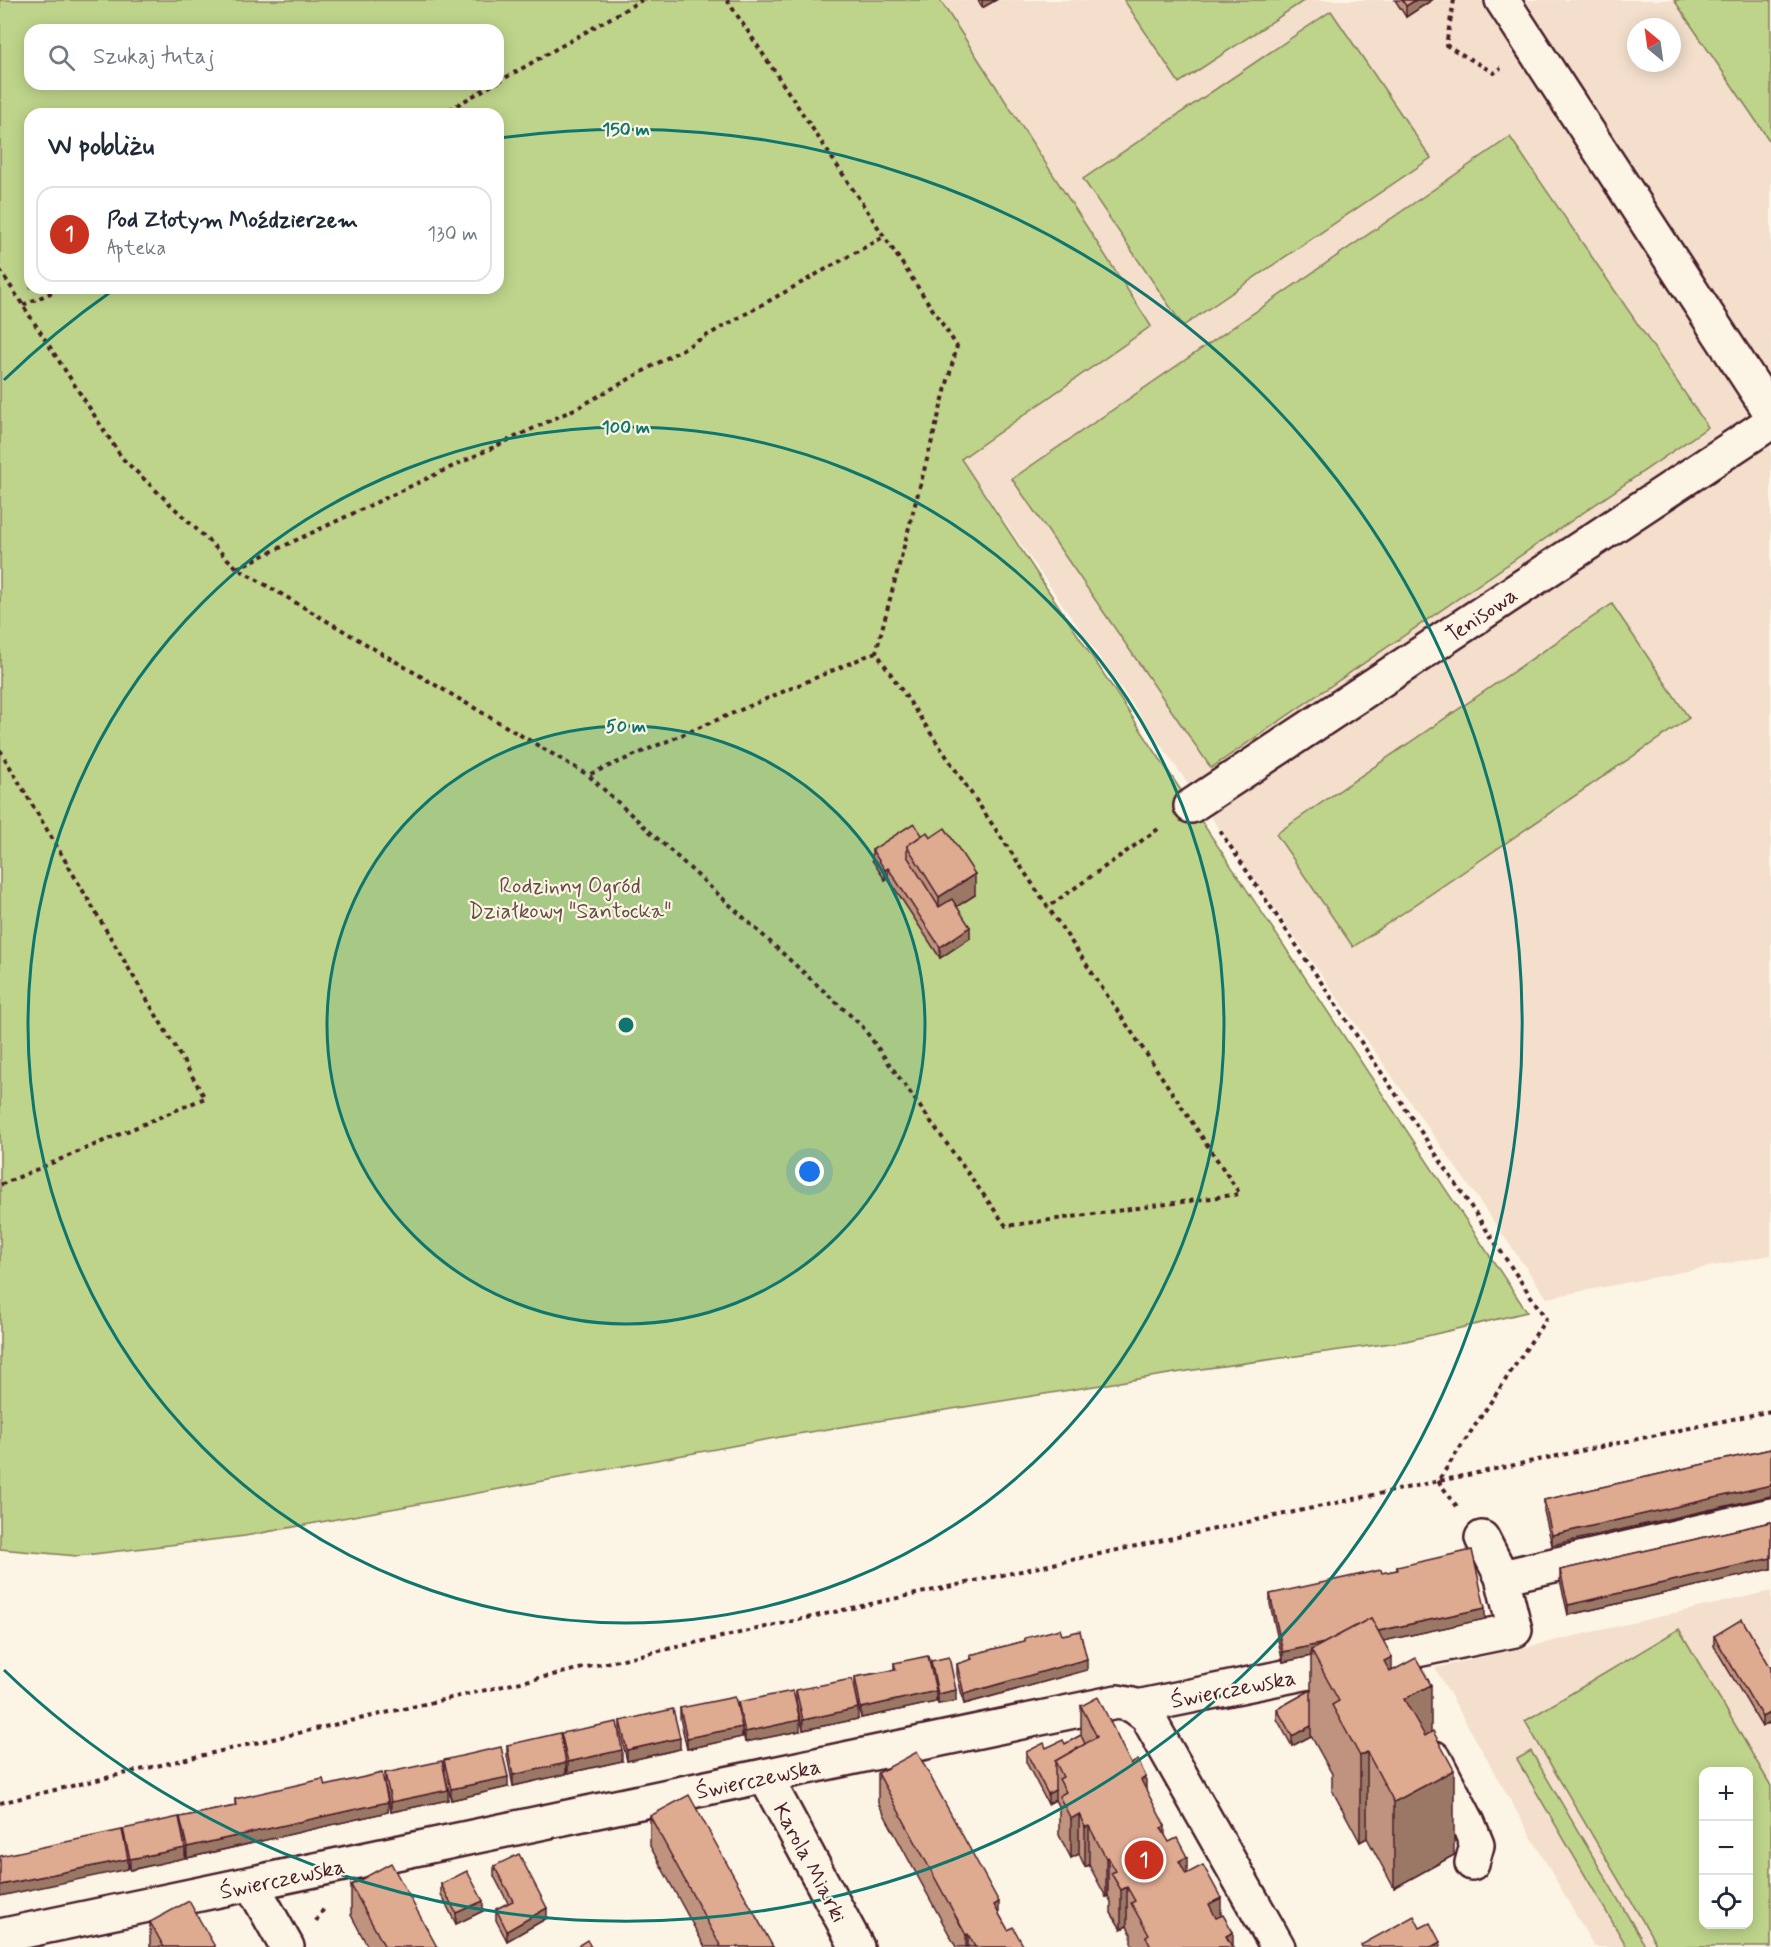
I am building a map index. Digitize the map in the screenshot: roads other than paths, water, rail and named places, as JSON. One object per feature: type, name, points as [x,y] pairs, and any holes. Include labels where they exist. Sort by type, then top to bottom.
[{"type":"street","points":[[1502,0],[1771,413]]},
{"type":"street","name":"Tenisowa","points":[[1195,803],[1771,422]]},
{"type":"street","points":[[1482,1538],[1502,1577],[1771,1515]]},
{"type":"street","name":"Świerczewska","points":[[0,1936],[252,1885],[1107,1703],[1127,1703],[1137,1707],[1515,1630],[1502,1577]]},
{"type":"street","points":[[1382,1658],[1397,1688]]},
{"type":"street","points":[[1137,1707],[1150,1721],[1278,1947]]},
{"type":"street","points":[[1419,1729],[1477,1845],[1472,1863]]},
{"type":"street","name":"Karola Miarki","points":[[765,1776],[857,1947]]},
{"type":"street","points":[[252,1885],[287,1947]]},
{"type":"place","name":"Pod Złotym Moździerzem","points":[[1144,1860]]},
{"type":"park label","name":"Rodzinny Ogród Działkowy \"Santocka\"","points":[[570,898]]}]
